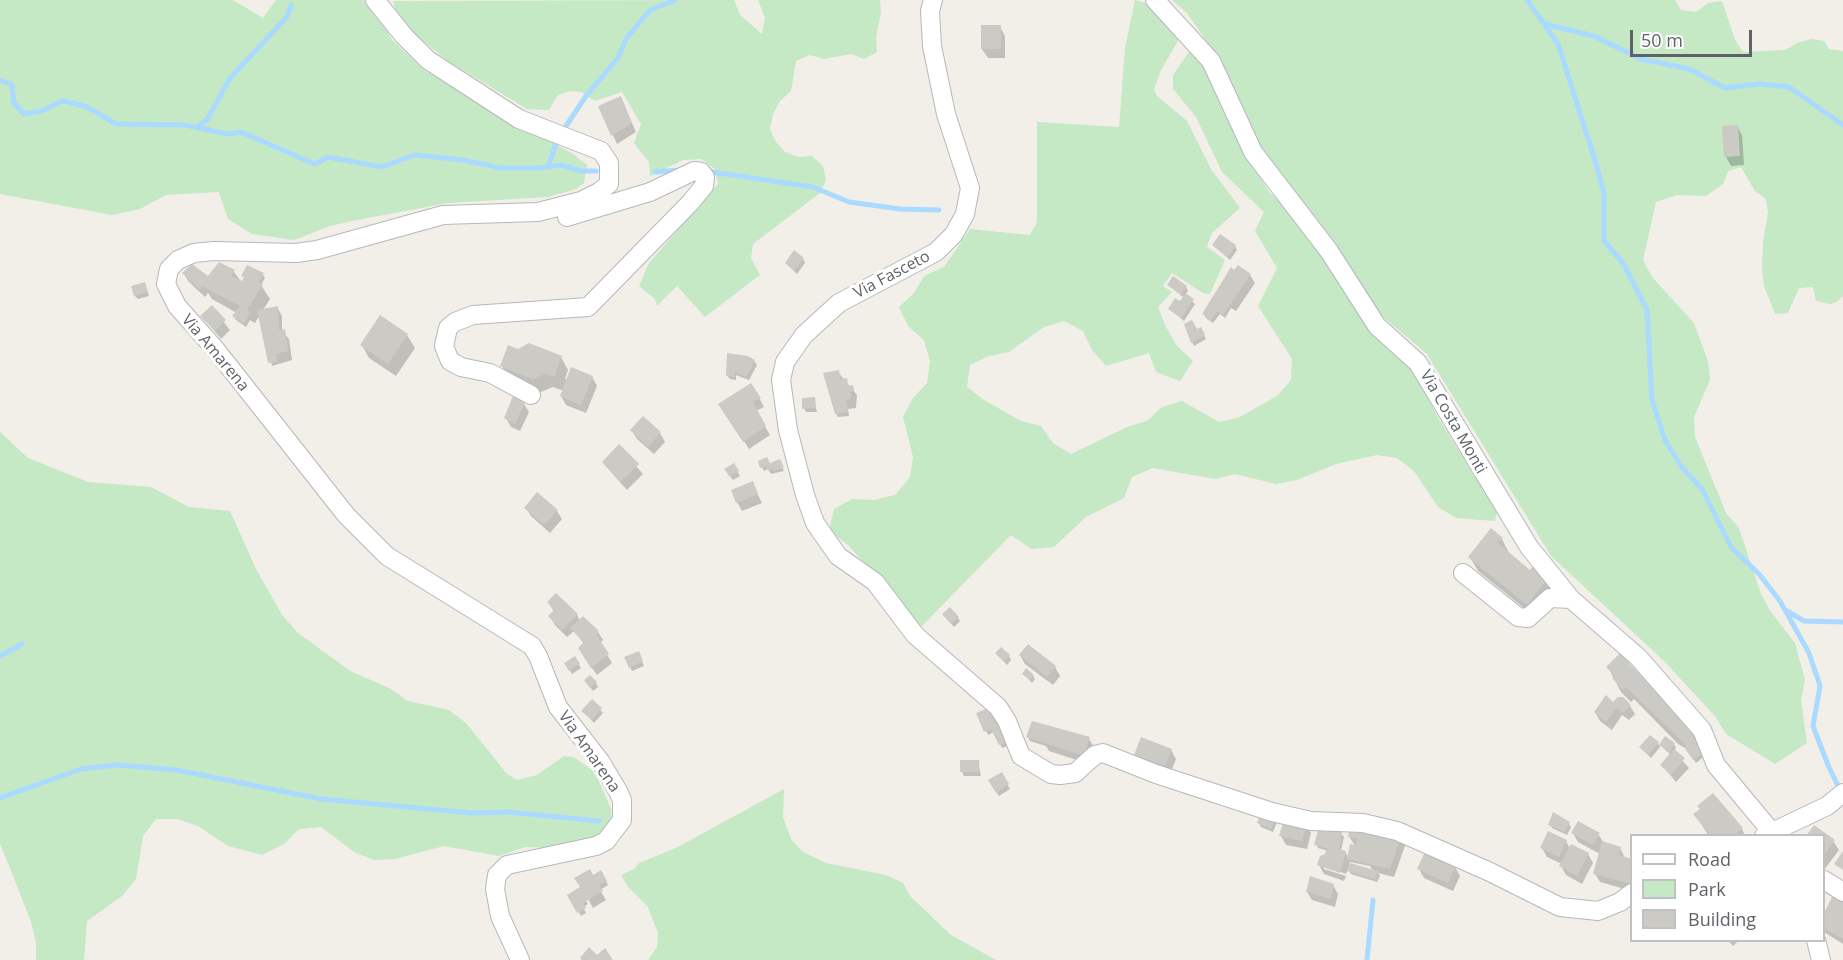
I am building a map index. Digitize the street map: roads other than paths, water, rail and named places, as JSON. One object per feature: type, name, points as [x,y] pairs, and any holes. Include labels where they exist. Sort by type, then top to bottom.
[{"type":"street","name":"Via Amarena","points":[[375,0],[404,36],[428,60],[519,119],[595,147],[609,163],[609,184],[595,195],[538,212],[443,215],[341,245],[296,253],[214,251],[194,253],[178,260],[169,268],[166,284],[177,306],[216,350],[346,515],[387,556],[532,646],[558,707],[600,761],[618,791],[622,800],[621,820],[606,841],[596,846],[507,865],[497,875],[495,889],[500,916],[520,960]]},
{"type":"street","name":"Via Fasceto","points":[[933,0],[930,11],[932,46],[946,114],[970,188],[965,213],[954,234],[936,252],[839,303],[793,348],[781,380],[788,430],[815,523],[838,556],[874,582],[915,635],[998,708],[1007,721],[1021,756],[1051,774],[1067,775],[1103,753],[1156,774],[1272,812],[1311,821],[1363,823],[1397,831],[1507,879],[1560,907],[1598,911],[1620,902],[1630,894]]},
{"type":"street","name":"Via Costa Monti","points":[[1155,0],[1211,62],[1253,152],[1329,251],[1377,326],[1418,363],[1529,547],[1571,599],[1638,657],[1702,730],[1716,765],[1770,834]]},
{"type":"street","points":[[504,213],[508,219],[528,222],[560,218],[650,192],[694,171],[701,172],[705,177],[704,186],[690,203],[588,307],[473,315],[455,322],[448,328],[444,346],[450,361],[461,367],[490,372],[531,395]]},
{"type":"street","points":[[1463,573],[1518,617],[1528,618],[1550,598],[1571,599]]},
{"type":"street","points":[[1770,834],[1827,806],[1843,793]]},
{"type":"street","points":[[1825,881],[1843,892]]},
{"type":"street","points":[[1816,942],[1821,960]]},
{"type":"waterway","points":[[548,167],[558,138],[586,96],[618,58],[626,39],[650,10],[675,0]]},
{"type":"waterway","points":[[1527,0],[1558,44],[1604,193],[1604,241],[1623,263],[1647,310],[1652,400],[1665,440],[1680,465],[1702,489],[1731,547],[1759,574],[1780,601],[1809,653],[1820,686],[1813,726],[1841,792]]},
{"type":"waterway","points":[[198,126],[207,120],[230,78],[287,17],[291,5]]},
{"type":"waterway","points":[[1545,24],[1594,36],[1641,59],[1689,69],[1725,88],[1760,84],[1789,87],[1843,125]]},
{"type":"waterway","points":[[0,80],[12,85],[14,103],[24,114],[42,111],[62,101],[85,106],[116,124],[185,125],[228,134],[241,132],[315,164],[328,157],[382,167],[415,155],[463,160],[500,168],[539,168],[561,165],[581,171],[596,171]]},
{"type":"waterway","points":[[655,172],[679,170]]},
{"type":"waterway","points":[[706,171],[813,187],[849,202],[900,209],[939,210]]},
{"type":"waterway","points":[[1787,611],[1804,621],[1843,622]]},
{"type":"waterway","points":[[0,656],[22,644]]},
{"type":"waterway","points":[[0,798],[81,769],[117,765],[177,770],[321,799],[472,813],[508,812],[599,821]]},
{"type":"waterway","points":[[1367,960],[1373,900]]}]
